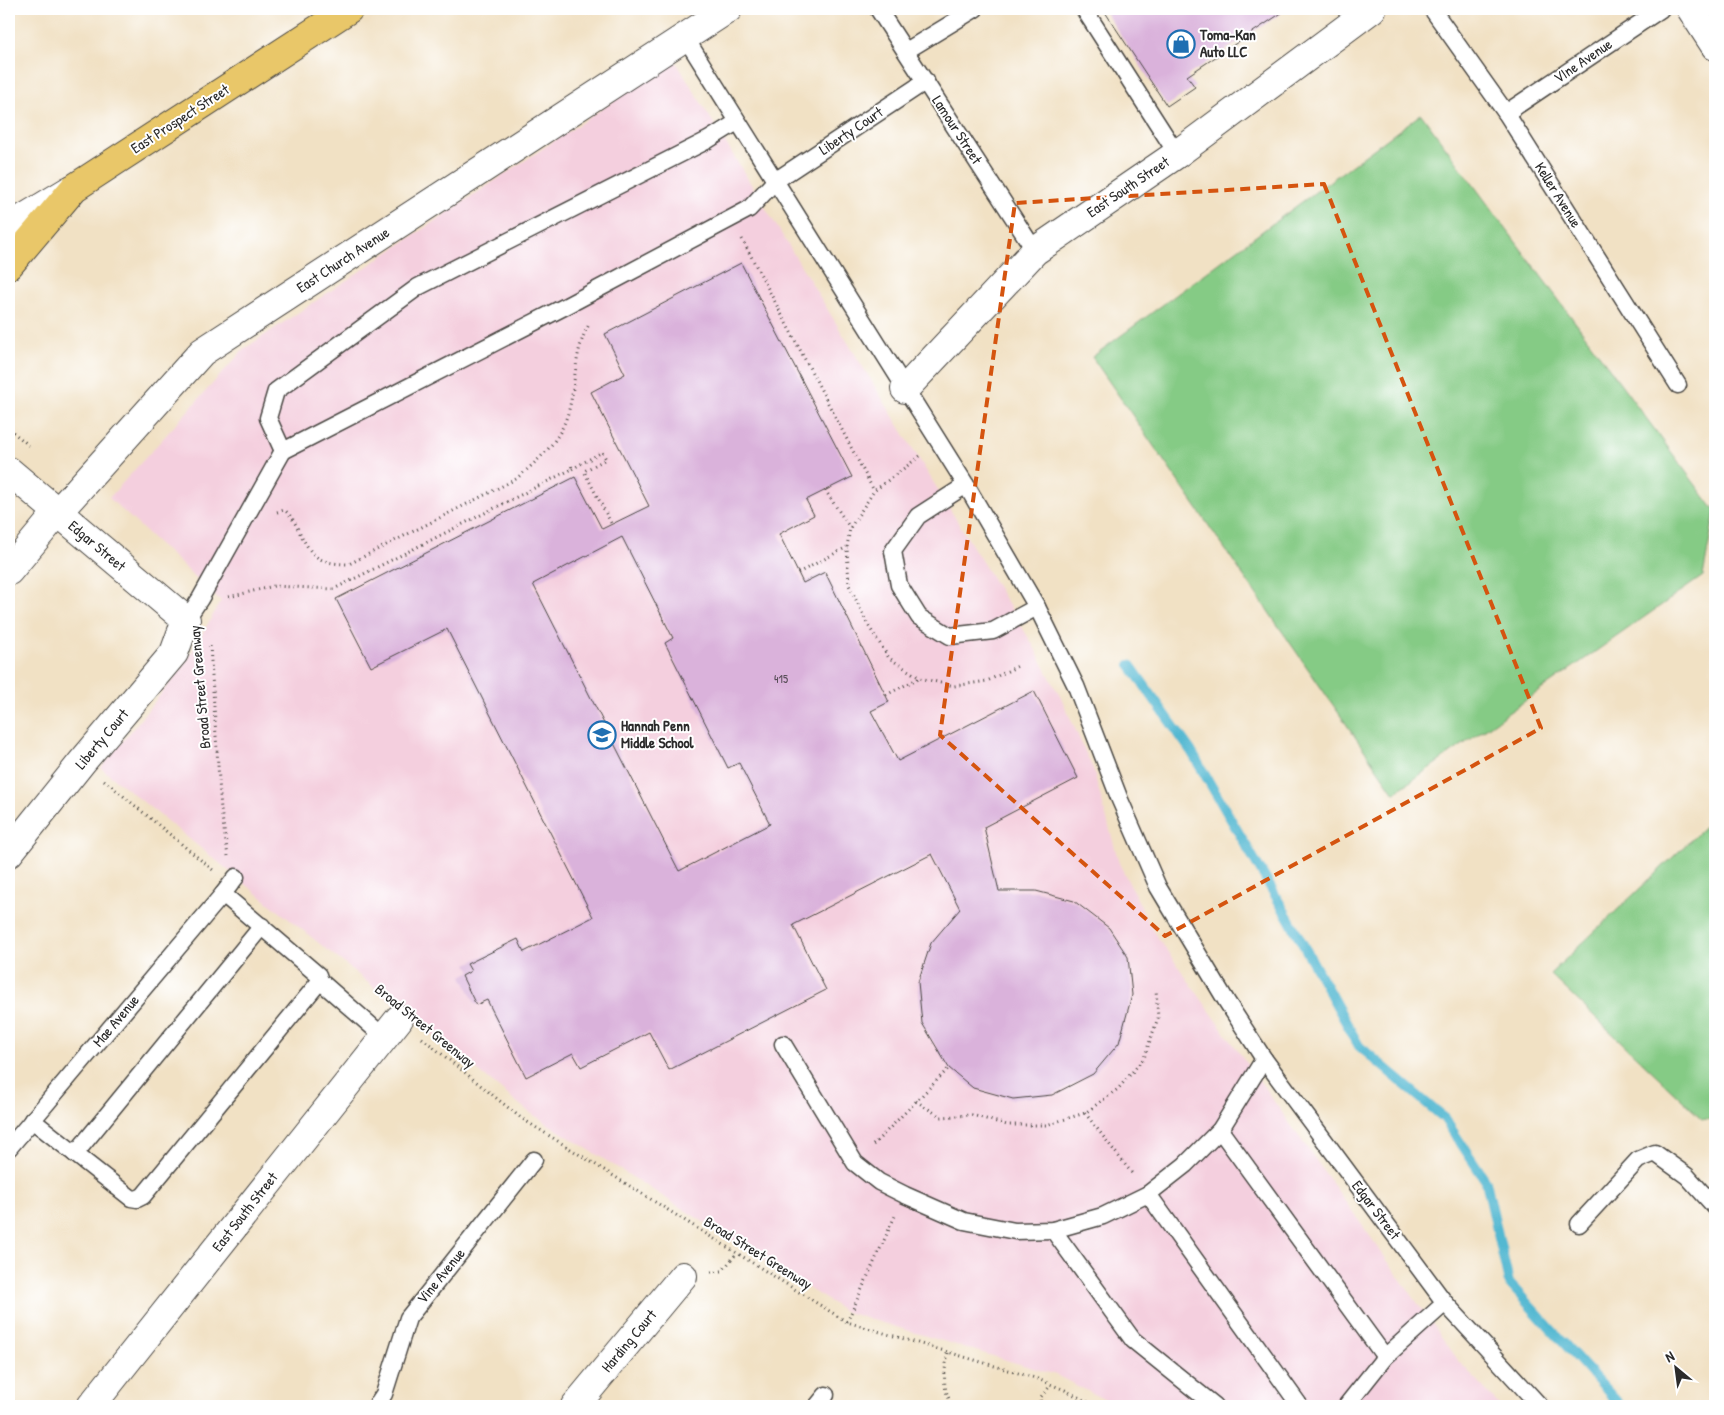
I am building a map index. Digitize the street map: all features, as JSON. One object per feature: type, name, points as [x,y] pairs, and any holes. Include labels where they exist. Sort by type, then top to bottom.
[{"type":"main road","name":"East Prospect Street","points":[[74,188],[348,9]]},
{"type":"main road","points":[[9,265],[74,188]]},
{"type":"street","name":"East Church Avenue","points":[[9,571],[58,512],[202,352],[728,9]]},
{"type":"street","name":"East South Street","points":[[905,388],[1035,251],[1177,154],[1371,9]]},
{"type":"street","points":[[1692,9],[1715,46]]},
{"type":"street","name":"East Prospect Street","points":[[9,227],[74,188]]},
{"type":"street","name":"Edgar Street","points":[[9,471],[186,620]]},
{"type":"street","name":"Liberty Court","points":[[9,853],[82,762],[174,653],[186,620]]},
{"type":"street","name":"East South Street","points":[[91,1406],[392,1028]]},
{"type":"street","name":"Harding Court","points":[[575,1406],[683,1276]]},
{"type":"lane","name":"Lamour Street","points":[[878,9],[1035,251]]},
{"type":"lane","points":[[906,51],[975,9]]},
{"type":"lane","points":[[1084,9],[1177,154]]},
{"type":"lane","name":"Keller Avenue","points":[[1432,9],[1506,113],[1678,385]]},
{"type":"lane","name":"VIne Avenue","points":[[1506,113],[1661,9]]},
{"type":"lane","name":"Edgar Street","points":[[685,37],[966,485],[1037,607],[1076,686],[1120,800],[1158,887],[1227,1002],[1264,1059],[1445,1303],[1540,1406]]},
{"type":"lane","name":"Liberty Court","points":[[283,451],[749,209],[775,181],[926,81]]},
{"type":"lane","points":[[186,620],[200,599],[283,451],[268,418],[276,391],[418,287],[708,140],[738,122]]},
{"type":"lane","points":[[966,485],[918,516],[893,551],[899,585],[920,618],[950,636],[993,631],[1037,607]]},
{"type":"lane","name":"Mae Avenue","points":[[9,1148],[236,877]]},
{"type":"lane","points":[[223,894],[318,974],[320,980],[392,1028]]},
{"type":"lane","points":[[75,1154],[262,926]]},
{"type":"lane","points":[[32,1120],[131,1198],[136,1199],[144,1196],[320,980]]},
{"type":"lane","points":[[783,1044],[855,1163],[879,1182],[905,1196],[964,1221],[1015,1231],[1053,1230],[1103,1216],[1148,1194],[1186,1166],[1220,1130],[1264,1059]]},
{"type":"lane","points":[[1220,1130],[1385,1357]]},
{"type":"lane","points":[[1579,1224],[1638,1160],[1655,1153],[1687,1176],[1715,1207]]},
{"type":"lane","name":"Vine Avenue","points":[[376,1406],[384,1394],[408,1318],[534,1160]]},
{"type":"lane","points":[[1148,1194],[1300,1406]]},
{"type":"lane","points":[[1053,1230],[1133,1340],[1215,1406]]},
{"type":"lane","points":[[1346,1406],[1385,1357],[1445,1303]]},
{"type":"path","points":[[741,237],[874,490]]},
{"type":"path","points":[[273,514],[284,510],[290,515],[307,547],[319,559],[331,564],[348,564],[516,479],[551,447],[564,424],[570,404],[580,344],[589,324],[595,318]]},
{"type":"path","points":[[9,428],[37,453]]},
{"type":"path","points":[[231,590],[226,598],[274,586],[334,589],[602,452],[606,459],[584,471],[612,525]]},
{"type":"path","points":[[571,463],[572,469]]},
{"type":"path","points":[[825,490],[850,528]]},
{"type":"path","points":[[798,573],[848,547]]},
{"type":"path","name":"Broad Street Greenway","points":[[210,643],[221,810],[229,858],[236,877]]},
{"type":"path","points":[[886,695],[920,678]]},
{"type":"path","points":[[82,762],[218,874],[236,877]]},
{"type":"path","points":[[916,1101],[941,1117],[972,1115],[1007,1125],[1046,1125],[1085,1113],[1118,1089],[1144,1058],[1158,1018],[1156,989]]},
{"type":"path","name":"Broad Street Greenway","points":[[392,1028],[521,1118],[847,1322],[1051,1385],[1095,1406]]},
{"type":"path","points":[[855,1163],[949,1068]]},
{"type":"path","points":[[1085,1113],[1148,1194]]},
{"type":"path","points":[[847,1322],[905,1196]]},
{"type":"path","points":[[948,1353],[944,1380],[947,1394],[954,1406]]},
{"type":"path","points":[[1041,1406],[1040,1398],[1051,1385]]},
{"type":"highlighted area","points":[[1324,184],[1541,728],[1165,936],[940,735],[1015,203]]},
{"type":"shaded area","name":"Hannah Penn Middle School","points":[[675,60],[1033,645],[1063,702],[1093,769],[1119,863],[1153,931],[1458,1360],[1500,1406],[1117,1406],[1056,1375],[846,1312],[529,1112],[101,768],[185,664],[221,601],[109,498],[244,349]]},
{"type":"green space","points":[[1421,114],[1715,511],[1703,576],[1394,793],[1092,357]]},
{"type":"green space","points":[[1715,817],[1715,1120],[1702,1119],[1550,974]]},
{"type":"building","name":"Toma-Kan Auto LLC","points":[[1103,9],[1281,9],[1283,12],[1187,76],[1195,87],[1167,106]]},
{"type":"building","points":[[741,263],[852,477],[806,500],[814,515],[779,534],[803,583],[825,572],[889,702],[871,711],[898,761],[1034,691],[1078,778],[984,827],[999,891],[1036,891],[1074,901],[1109,928],[1128,957],[1132,995],[1119,1043],[1093,1074],[1052,1095],[1013,1099],[973,1088],[949,1068],[922,1023],[918,982],[931,943],[960,909],[932,854],[793,925],[826,990],[669,1070],[649,1032],[581,1067],[573,1053],[526,1077],[487,1000],[476,1005],[462,976],[471,971],[467,964],[518,939],[524,952],[593,917],[447,629],[371,667],[336,599],[575,477],[602,529],[649,506],[591,392],[625,374],[605,334]],"holes":[[[622,537],[673,638],[665,643],[728,768],[739,763],[770,824],[679,871],[533,584]]]},
{"type":"waterway","points":[[1130,665],[1191,751],[1289,919],[1359,1046],[1444,1118],[1486,1181],[1509,1283],[1621,1406]]},
{"type":"place","name":"Toma-Kan Auto LLC","points":[[1181,44]]},
{"type":"place","name":"Hannah Penn Middle School","points":[[602,735]]}]
